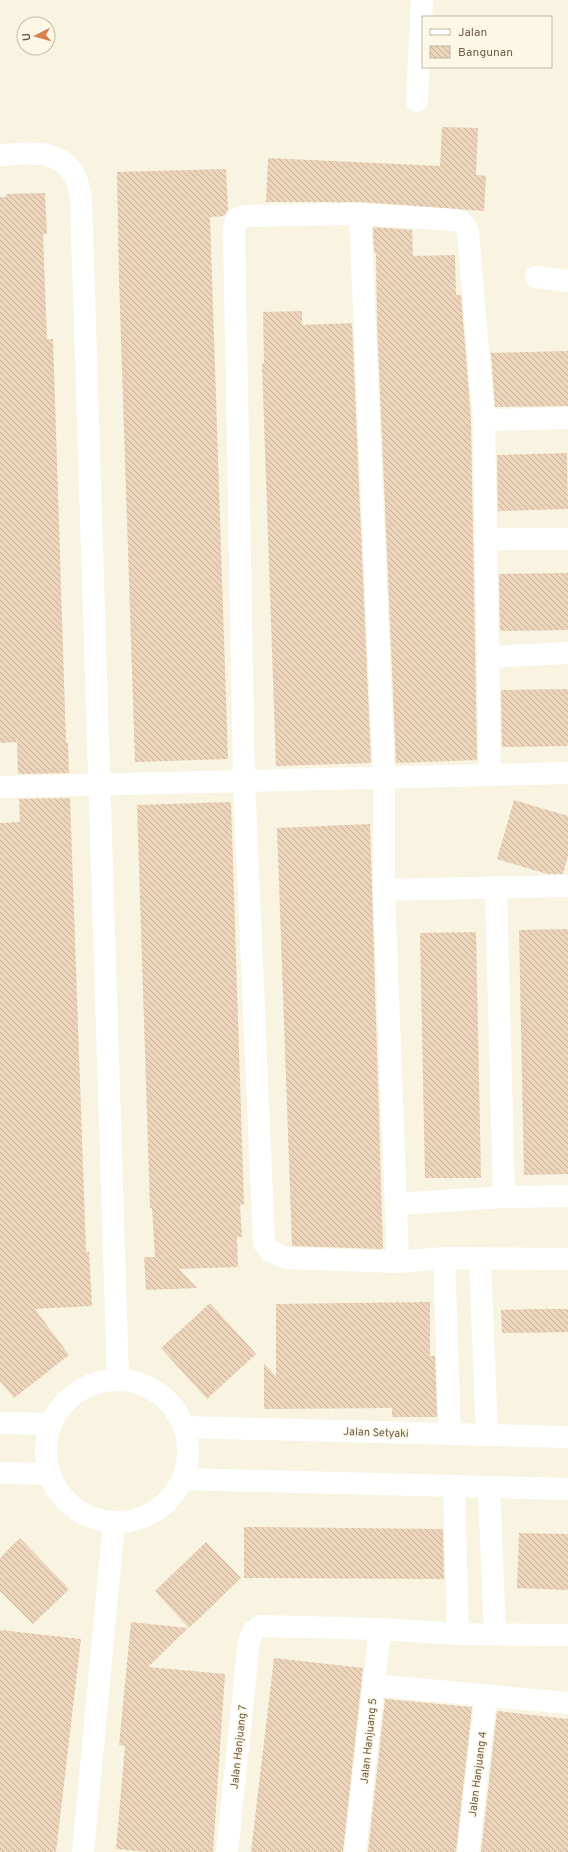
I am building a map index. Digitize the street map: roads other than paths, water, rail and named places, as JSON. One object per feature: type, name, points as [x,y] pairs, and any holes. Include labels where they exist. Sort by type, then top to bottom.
[{"type":"street","points":[[418,101],[422,0]]},
{"type":"street","points":[[0,155],[47,154],[62,160],[75,174],[81,198],[98,785],[118,1379]]},
{"type":"street","points":[[360,214],[384,778],[384,890],[398,1262]]},
{"type":"street","points":[[490,775],[484,420],[468,233],[466,226],[462,222],[455,220],[360,214],[243,216],[236,219],[234,229],[244,781],[264,1243],[270,1251],[286,1258],[398,1262],[444,1258],[568,1259]]},
{"type":"street","points":[[536,277],[568,281]]},
{"type":"street","points":[[484,420],[568,418]]},
{"type":"street","points":[[485,539],[568,538]]},
{"type":"street","points":[[489,657],[568,653]]},
{"type":"street","points":[[0,787],[568,773]]},
{"type":"street","points":[[384,890],[568,886]]},
{"type":"street","points":[[496,887],[504,1197]]},
{"type":"street","points":[[396,1204],[504,1197],[568,1196]]},
{"type":"street","points":[[444,1258],[450,1434]]},
{"type":"street","points":[[480,1259],[488,1435]]},
{"type":"street","points":[[118,1379],[135,1381],[156,1391],[177,1411],[184,1427],[188,1444],[188,1462],[183,1479],[174,1494],[162,1507],[147,1516],[131,1521],[114,1522],[97,1520],[82,1513],[68,1502],[61,1494],[50,1474],[46,1458],[47,1441],[51,1424],[59,1410],[70,1397],[85,1387],[101,1381],[118,1379]]},
{"type":"street","points":[[0,1423],[51,1424]]},
{"type":"street","name":"Jalan Setyaki","points":[[184,1427],[568,1438]]},
{"type":"street","points":[[0,1473],[50,1474]]},
{"type":"street","points":[[183,1479],[568,1489]]},
{"type":"street","points":[[454,1486],[458,1634]]},
{"type":"street","points":[[489,1487],[495,1634]]},
{"type":"street","points":[[83,1852],[114,1522]]},
{"type":"street","name":"Jalan Hanjuang 7","points":[[227,1852],[249,1641],[254,1631],[262,1626],[380,1629]]},
{"type":"street","points":[[380,1629],[458,1634],[568,1635]]},
{"type":"street","name":"Jalan Hanjuang 5","points":[[355,1852],[380,1629]]},
{"type":"street","points":[[374,1685],[568,1702]]},
{"type":"street","name":"Jalan Hanjuang 4","points":[[468,1852],[486,1696]]}]
